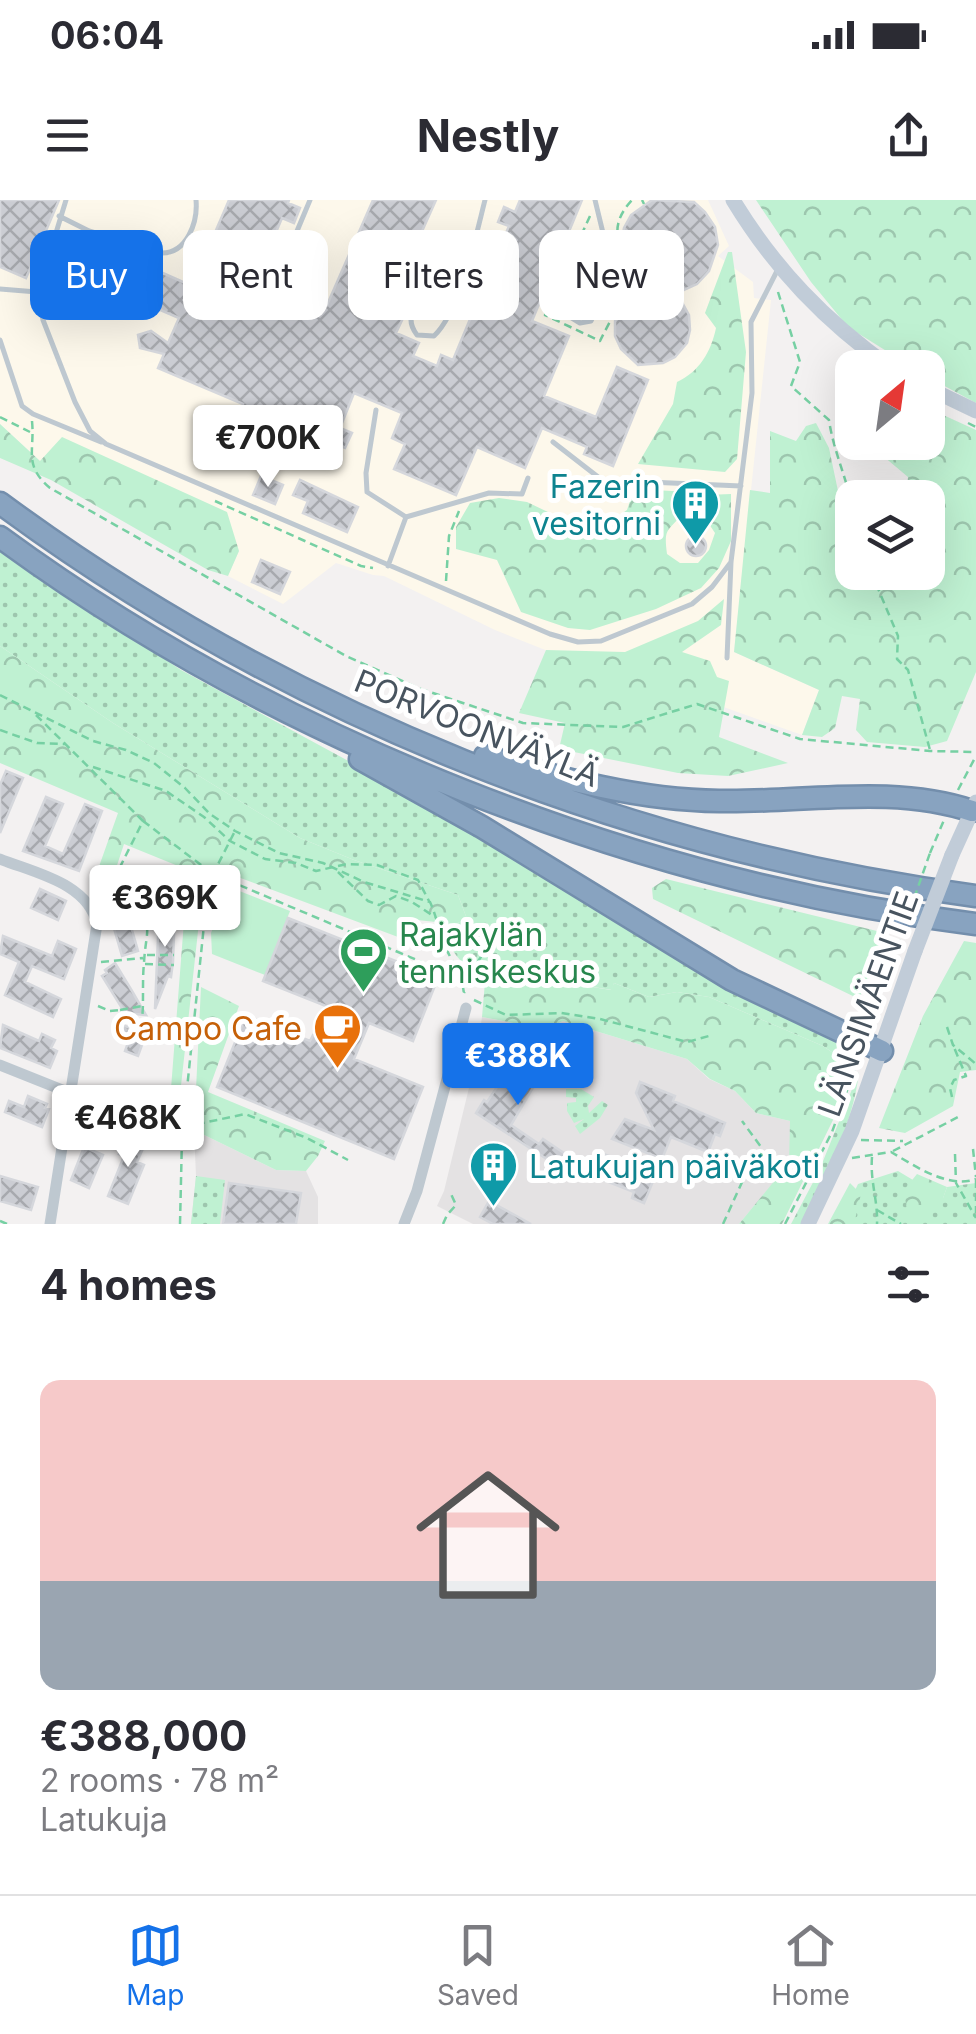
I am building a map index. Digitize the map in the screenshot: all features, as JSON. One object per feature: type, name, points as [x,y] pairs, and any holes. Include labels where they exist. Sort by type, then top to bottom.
[{"type":"highway","name":"PORVOONVÄYLÄ","points":[[0,503],[154,605],[264,668],[380,725],[558,796],[692,838],[834,872],[976,896]]},
{"type":"highway","name":"PORVOONVÄYLÄ","points":[[0,536],[141,630],[276,704],[413,768],[609,842],[801,892],[976,924]]},
{"type":"highway","points":[[276,704],[310,734],[482,827],[732,980],[873,1047]]},
{"type":"highway","points":[[380,725],[581,783],[666,798],[914,800],[974,806]]},
{"type":"main road","points":[[734,200],[776,273],[868,350]]},
{"type":"main road","points":[[945,396],[976,411]]},
{"type":"main road","name":"LÄNSIMÄENTIE","points":[[808,1224],[849,1138],[873,1047],[974,806]]},
{"type":"street","points":[[0,859],[75,890],[89,903],[97,924],[50,1224]]},
{"type":"street","points":[[404,1224],[417,1190],[466,1008]]},
{"type":"street","points":[[0,1065],[140,1122]]},
{"type":"lane","points":[[55,230],[66,200]]},
{"type":"lane","points":[[59,216],[90,231],[162,253],[175,253],[182,248],[198,213],[196,200]]},
{"type":"lane","points":[[297,230],[310,200]]},
{"type":"lane","points":[[477,230],[485,200]]},
{"type":"lane","points":[[595,200],[601,230]]},
{"type":"lane","points":[[602,236],[610,251],[613,274],[591,321],[580,323],[567,315],[565,309],[591,251],[602,236]]},
{"type":"lane","points":[[469,262],[439,332],[428,338],[417,335],[410,325],[420,300],[469,262]]},
{"type":"lane","points":[[727,658],[731,562],[752,393],[752,322],[776,273]]},
{"type":"lane","points":[[0,289],[30,291]]},
{"type":"lane","points":[[43,320],[75,402],[90,431],[106,444]]},
{"type":"lane","points":[[0,340],[22,406],[33,414],[550,634],[578,642],[601,640],[692,604],[712,587],[731,562]]},
{"type":"lane","points":[[376,410],[366,473],[367,492],[406,517],[489,494],[522,494],[528,478]]},
{"type":"lane","points":[[553,442],[602,480],[741,486]]},
{"type":"lane","points":[[388,566],[406,517]]},
{"type":"path","points":[[776,273],[800,362],[790,386],[829,420],[845,480]]},
{"type":"path","points":[[0,417],[33,433]]},
{"type":"path","points":[[31,423],[32,467],[50,488],[268,615],[418,688],[523,723],[623,727],[697,704],[800,740],[930,752],[976,752]]},
{"type":"path","points":[[879,590],[898,636],[897,658],[908,670],[930,752]]},
{"type":"path","points":[[0,695],[93,741],[126,750],[154,764],[210,814],[279,853],[430,902]]},
{"type":"path","points":[[32,710],[143,820],[213,874],[463,980]]},
{"type":"path","points":[[0,730],[38,743],[66,744]]},
{"type":"path","points":[[93,767],[166,791],[230,841],[265,859],[296,862],[316,870],[347,864],[377,865],[418,880],[463,980],[464,994]]},
{"type":"path","points":[[89,903],[109,888],[143,820]]},
{"type":"path","points":[[180,1224],[182,1137],[206,896],[235,831]]},
{"type":"path","points":[[785,1224],[873,1047],[897,947],[930,854]]},
{"type":"path","points":[[333,868],[368,902],[379,905],[396,896],[438,919]]},
{"type":"path","points":[[126,896],[149,931],[142,1020],[195,1030]]},
{"type":"path","points":[[139,911],[178,906]]},
{"type":"path","points":[[442,937],[490,943],[464,994]]},
{"type":"path","points":[[92,962],[174,955]]},
{"type":"path","points":[[144,964],[174,965]]},
{"type":"path","points":[[464,994],[506,1015],[562,1013],[687,1042],[709,1036]]},
{"type":"path","points":[[86,1000],[110,1011],[143,1006]]},
{"type":"path","points":[[947,1027],[966,1076],[954,1080],[952,1096]]},
{"type":"path","points":[[953,1045],[976,1064]]},
{"type":"path","points":[[183,1127],[245,1114],[307,1138],[348,1160]]},
{"type":"path","points":[[840,1159],[891,1152],[962,1115]]},
{"type":"path","points":[[723,1224],[744,1180],[762,1162],[761,1147],[742,1121]]},
{"type":"path","points":[[140,1122],[182,1137]]},
{"type":"path","points":[[849,1138],[905,1142]]},
{"type":"path","points":[[973,1149],[975,1215]]},
{"type":"path","points":[[891,1152],[956,1183],[976,1179]]},
{"type":"path","points":[[955,1154],[956,1183],[975,1215]]},
{"type":"path","points":[[872,1155],[870,1180],[878,1210],[877,1224]]},
{"type":"path","points":[[444,1224],[456,1205],[451,1194]]},
{"type":"path","points":[[878,1210],[901,1224]]},
{"type":"path","points":[[0,1221],[6,1224]]},
{"type":"shaded area","points":[[0,200],[708,200],[729,246],[718,256],[753,282],[754,298],[771,300],[734,652],[819,690],[802,735],[690,695],[672,700],[495,630],[384,576],[336,563],[283,604],[228,576],[239,551],[40,461],[0,424]]},
{"type":"shaded area","points":[[482,1017],[545,1029],[563,1021],[687,1059],[709,1079],[735,1091],[756,1113],[790,1121],[790,1163],[739,1224],[473,1224],[437,1206],[475,1063]]},
{"type":"shaded area","points":[[194,1130],[276,1170],[306,1171],[318,1197],[318,1224],[191,1224],[196,1176]]},
{"type":"green space","points":[[756,200],[976,200],[976,403],[945,386],[945,350],[885,350],[848,327],[811,282]]},
{"type":"green space","points":[[728,252],[732,252],[746,352],[737,459],[725,472],[638,464],[673,404],[677,382],[698,367],[711,345],[716,328],[705,313]]},
{"type":"green space","points":[[945,416],[976,430],[976,672],[947,741],[925,747],[867,742],[856,730],[860,699],[842,696],[835,728],[822,737],[802,735],[819,690],[734,652],[750,490],[770,493],[770,431],[796,441],[806,426],[816,423],[829,448],[836,480],[835,590],[945,590],[945,480],[908,480],[888,460],[945,460]]},
{"type":"green space","points":[[0,424],[40,461],[62,437],[227,512],[239,551],[228,576],[208,570],[51,480],[0,458]]},
{"type":"green space","points":[[634,489],[691,492],[683,514],[666,536],[667,554],[680,563],[698,563],[709,550],[715,533],[703,515],[706,495],[731,494],[731,541],[719,568],[701,588],[656,609],[590,630],[568,628],[521,612],[497,560],[456,549],[456,527],[470,503],[499,498],[527,502],[573,524],[600,528],[627,510]]},
{"type":"green space","points":[[0,549],[181,670],[400,789],[729,988],[851,1046],[857,1053],[852,1066],[823,1046],[709,997],[677,992],[649,997],[614,983],[612,990],[487,970],[484,984],[458,957],[445,933],[443,923],[467,919],[458,895],[300,838],[113,723],[0,646]]},
{"type":"green space","points":[[724,599],[721,625],[682,652],[710,661],[717,677],[729,681],[719,737],[788,763],[728,776],[678,773],[559,749],[565,723],[519,713],[546,650],[625,652],[698,621]]},
{"type":"green space","points":[[0,646],[113,723],[300,838],[458,895],[467,919],[455,924],[417,920],[406,940],[227,873],[204,877],[177,1122],[168,1127],[188,870],[124,844],[107,896],[91,889],[118,813],[0,763]]},
{"type":"green space","points":[[666,879],[885,933],[859,999],[653,899],[652,888]]},
{"type":"green space","points":[[229,887],[290,911],[265,975],[212,954],[211,933]]},
{"type":"green space","points":[[964,941],[976,943],[976,1070],[960,1072],[953,1106],[905,1133],[879,1128],[923,1016]]},
{"type":"green space","points":[[486,970],[611,990],[614,983],[649,997],[677,992],[709,997],[823,1046],[852,1066],[833,1120],[782,1224],[739,1224],[789,1163],[790,1121],[756,1113],[735,1091],[710,1079],[687,1059],[563,1021],[545,1029],[482,1017]]},
{"type":"green space","points":[[201,987],[239,1006],[208,1092],[325,1141],[306,1171],[276,1170],[194,1130]]},
{"type":"green space","points":[[859,1072],[851,1112],[829,1169],[802,1224],[791,1224],[819,1171]]},
{"type":"green space","points":[[566,1089],[581,1089],[594,1097],[588,1106],[589,1113],[602,1101],[608,1105],[600,1118],[580,1134],[575,1126],[584,1119],[574,1123],[567,1103],[576,1102],[576,1098],[566,1097]]},
{"type":"green space","points":[[898,1171],[943,1198],[947,1187],[976,1183],[976,1224],[839,1224],[858,1184]]},
{"type":"green space","points":[[917,1174],[947,1187],[940,1207],[919,1218],[908,1218],[904,1190]]},
{"type":"green space","points":[[196,1176],[225,1180],[220,1224],[191,1224]]},
{"type":"green space","points":[[850,1183],[861,1194],[854,1224],[828,1224]]},
{"type":"building","points":[[0,200],[59,200],[46,230],[30,230],[30,269],[26,278],[0,267]]},
{"type":"building","points":[[229,200],[289,200],[288,203],[300,208],[294,223],[282,218],[277,230],[216,230]]},
{"type":"building","points":[[373,200],[436,200],[423,230],[360,230]]},
{"type":"building","points":[[520,200],[582,200],[570,230],[539,230],[539,304],[532,321],[569,336],[544,396],[596,417],[617,367],[648,380],[613,466],[584,454],[587,447],[542,428],[525,468],[477,447],[456,495],[394,469],[405,444],[392,438],[402,413],[354,393],[340,428],[352,433],[345,448],[333,443],[328,456],[275,433],[278,426],[240,410],[243,404],[158,368],[164,354],[140,348],[138,335],[151,331],[168,343],[179,318],[163,311],[163,273],[183,282],[183,320],[328,320],[328,303],[348,257],[348,320],[402,320],[396,333],[419,343],[413,356],[437,366],[441,355],[453,360],[470,320],[519,320],[519,230],[507,230],[509,226],[498,222],[504,207],[515,212]]},
{"type":"building","points":[[652,200],[694,202],[715,227],[718,245],[709,271],[697,284],[684,290],[684,230],[624,230],[631,215]]},
{"type":"building","points":[[684,306],[690,330],[687,343],[675,357],[663,363],[638,365],[621,349],[615,336],[615,321],[684,320]]},
{"type":"building","points":[[261,476],[283,485],[275,504],[253,495]]},
{"type":"building","points":[[300,480],[358,507],[347,532],[303,513],[308,501],[293,495]]},
{"type":"building","name":"Fazerin vesitorni","points":[[692,536],[700,536],[706,546],[700,556],[692,556],[686,550],[686,542]]},
{"type":"building","points":[[261,560],[290,572],[280,594],[252,582]]},
{"type":"building","points":[[6,771],[23,778],[0,833],[0,785]]},
{"type":"building","points":[[46,797],[63,804],[45,846],[63,854],[85,804],[102,811],[79,871],[23,851]]},
{"type":"building","points":[[40,889],[66,901],[58,920],[31,908]]},
{"type":"building","points":[[126,909],[138,951],[122,956],[111,918]]},
{"type":"building","points":[[165,909],[175,909],[173,962],[171,977],[168,976],[155,1009],[159,913],[165,913]]},
{"type":"building","points":[[288,918],[438,978],[413,1041],[369,1023],[354,1059],[423,1087],[394,1159],[217,1087],[246,1015],[310,1041],[313,1035],[319,1037],[331,1008],[263,981]]},
{"type":"building","points":[[3,936],[52,956],[58,941],[76,949],[64,979],[32,966],[25,982],[61,999],[53,1017],[5,995],[19,962],[0,954]]},
{"type":"building","points":[[115,963],[146,1015],[125,1013],[102,976]]},
{"type":"building","points":[[120,1024],[146,1034],[138,1056],[125,1051],[129,1040],[116,1034]]},
{"type":"building","points":[[3,1025],[39,1041],[42,1034],[55,1040],[51,1048],[57,1051],[50,1068],[0,1048]]},
{"type":"building","points":[[519,1054],[540,1068],[537,1071],[541,1074],[511,1125],[539,1144],[543,1139],[570,1157],[562,1169],[476,1113]]},
{"type":"building","points":[[640,1082],[725,1123],[720,1136],[715,1134],[708,1152],[671,1137],[662,1159],[612,1139],[625,1119],[654,1130],[636,1093]]},
{"type":"building","points":[[28,1096],[47,1104],[45,1108],[49,1109],[42,1127],[5,1112],[9,1101],[24,1107]]},
{"type":"building","points":[[128,1134],[146,1142],[137,1162],[144,1165],[128,1204],[108,1196]]},
{"type":"building","points":[[84,1147],[103,1155],[89,1188],[71,1180]]},
{"type":"building","points":[[606,1155],[656,1174],[644,1203],[632,1198],[634,1192],[601,1179]]},
{"type":"building","points":[[0,1176],[38,1187],[31,1210],[0,1201]]},
{"type":"building","points":[[229,1183],[301,1193],[296,1224],[223,1224]]},
{"type":"building","name":"Latukujan päiväkoti","points":[[489,1201],[531,1224],[493,1224],[480,1217]]},
{"type":"place","name":"Fazerin vesitorni","points":[[696,546]]},
{"type":"place","name":"Rajakylän tenniskeskus","points":[[364,994]]},
{"type":"place","name":"Campo Cafe","points":[[337,1070]]},
{"type":"place","name":"Latukujan päiväkoti","points":[[494,1208]]}]
